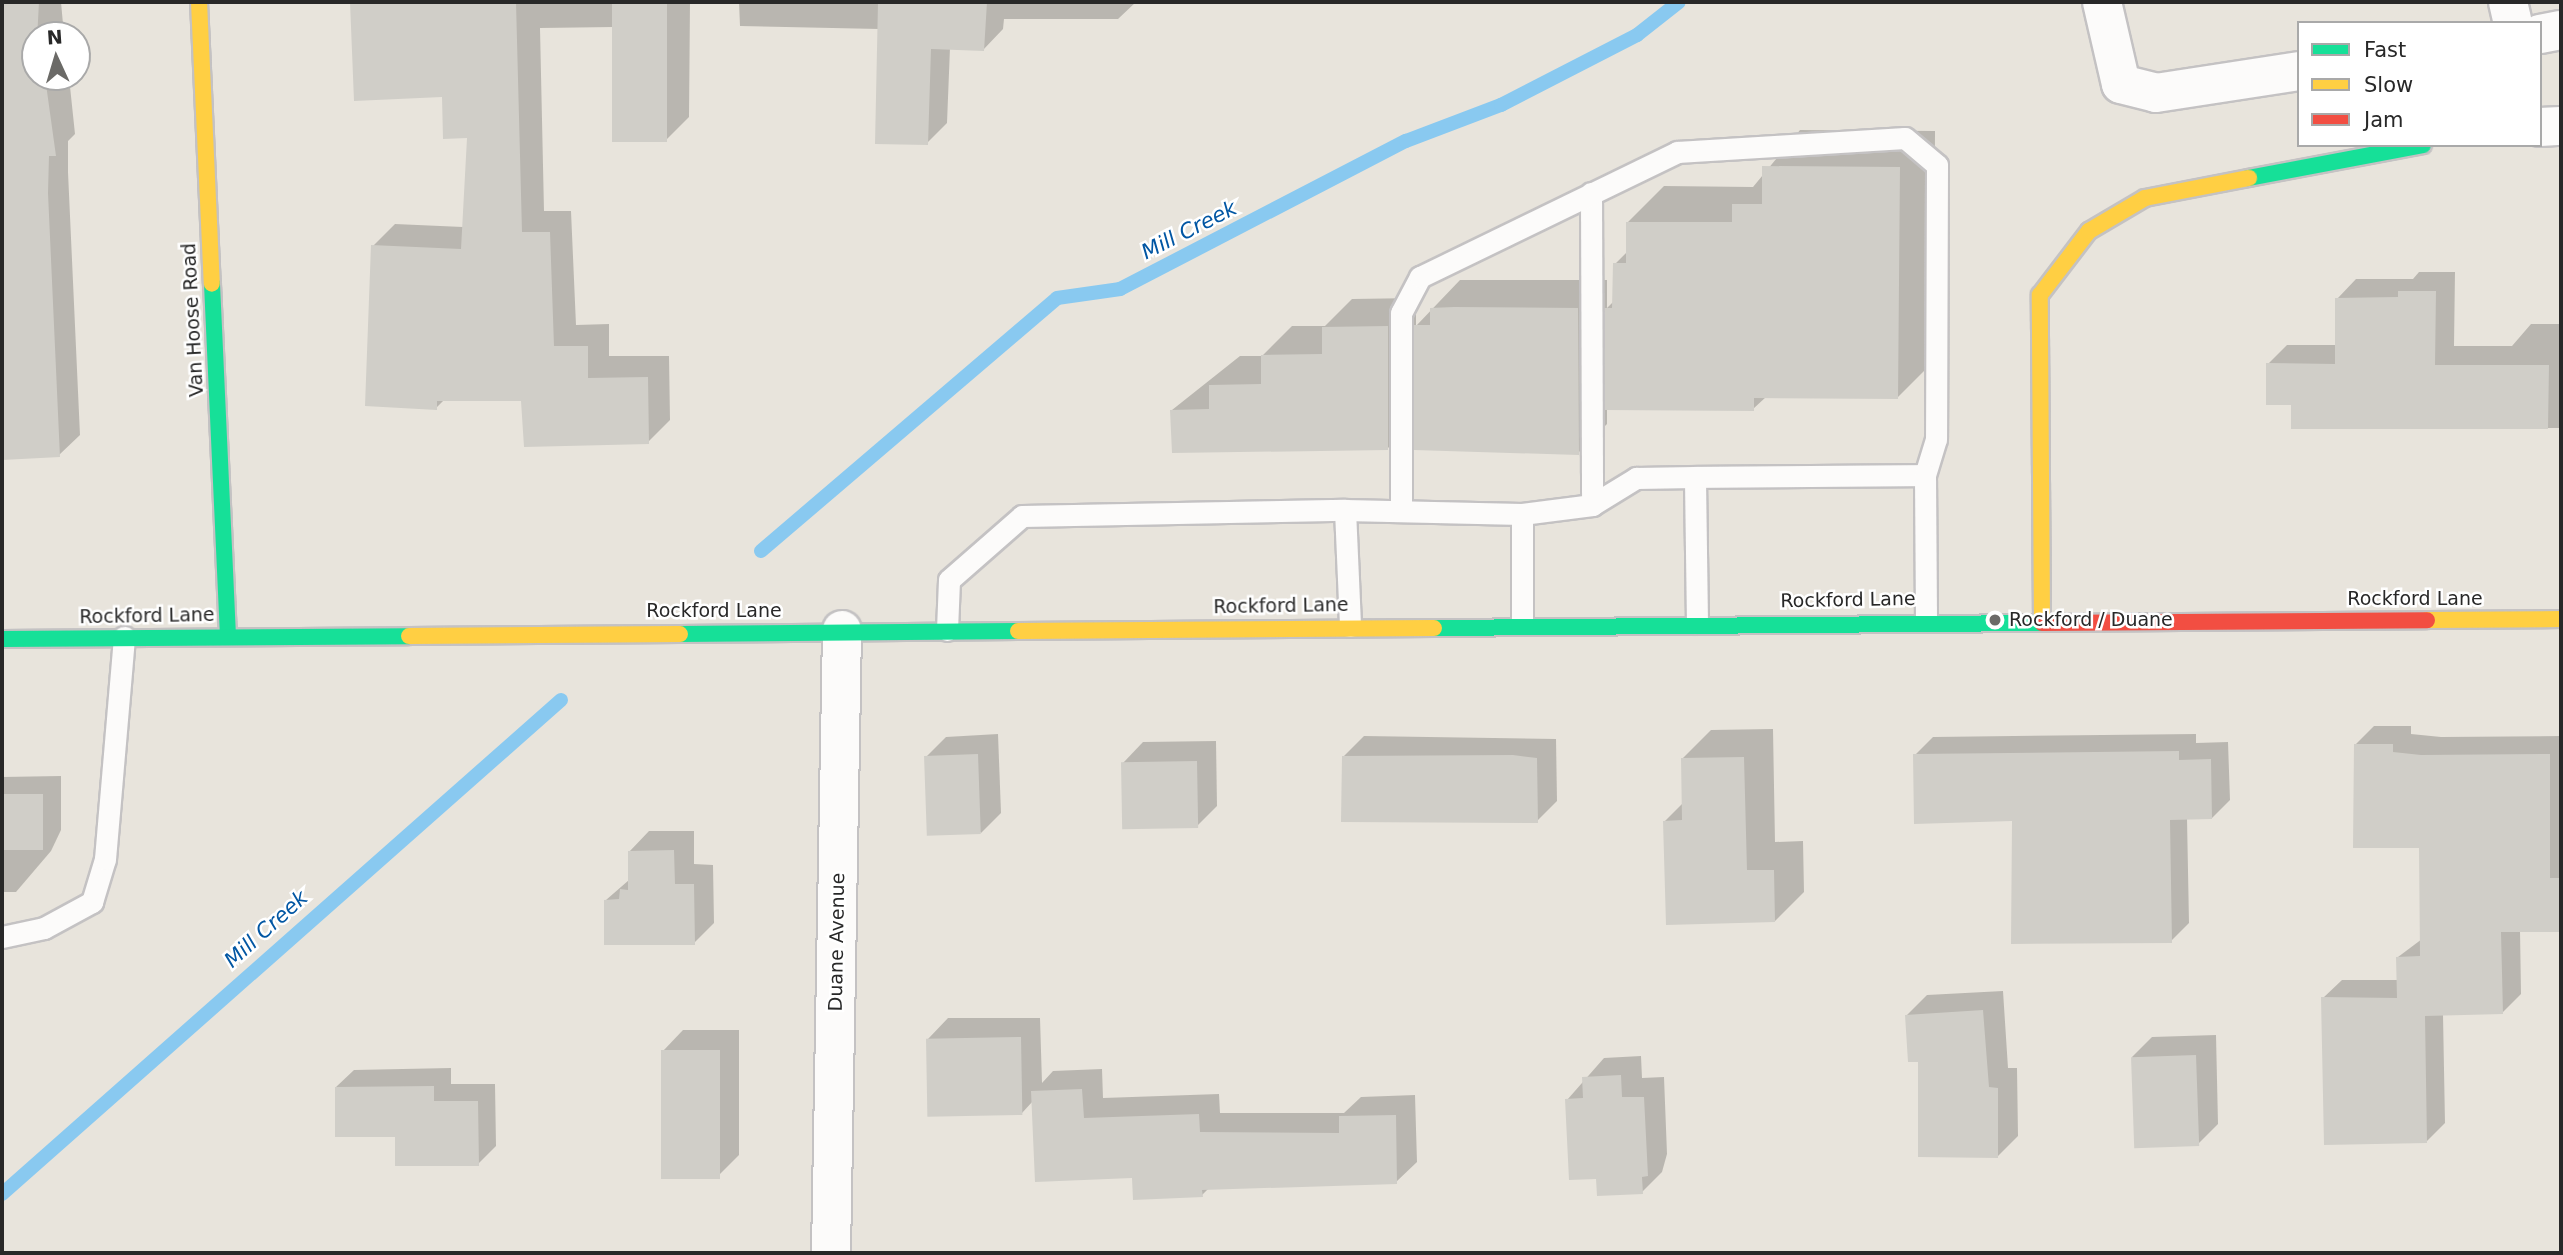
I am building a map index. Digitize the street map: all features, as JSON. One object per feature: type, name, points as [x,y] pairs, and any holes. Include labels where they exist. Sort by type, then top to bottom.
[{"type":"main road","name":"Van Hoose Road","points":[[199,2],[228,635]]},
{"type":"main road","points":[[2042,620],[2040,295],[2089,231],[2146,198],[2413,147]]},
{"type":"main road","name":"Rockford Lane","points":[[2,639],[2042,620],[2561,620]]},
{"type":"street","points":[[2102,2],[2121,84],[2156,93],[2297,71]]},
{"type":"street","points":[[2508,2],[2513,21]]},
{"type":"street","points":[[2542,34],[2561,30]]},
{"type":"street","points":[[2542,127],[2561,126]]},
{"type":"street","name":"Duane Avenue","points":[[831,1253],[842,631]]},
{"type":"lane","points":[[1401,511],[1401,313],[1420,277],[1677,152],[1905,138],[1937,164],[1936,439],[1925,475],[1926,621]]},
{"type":"lane","points":[[1591,193],[1592,505]]},
{"type":"lane","points":[[947,630],[948,580],[1022,516],[1345,510],[1522,514],[1592,505],[1636,478],[1925,475]]},
{"type":"lane","points":[[1695,477],[1696,623]]},
{"type":"lane","points":[[1345,510],[1350,626]]},
{"type":"lane","points":[[1522,514],[1522,624]]},
{"type":"lane","points":[[2,937],[44,928],[92,902],[112,806],[124,637]]},
{"type":"building","points":[[2,2],[39,2],[38,21],[21,21],[21,91],[47,91],[56,156],[49,156],[48,193],[60,457],[2,460]]},
{"type":"building","points":[[350,2],[516,2],[522,232],[550,232],[554,346],[588,346],[588,378],[648,377],[649,444],[524,447],[521,401],[437,401],[437,410],[365,406],[371,245],[461,249],[467,138],[443,139],[442,97],[354,101]]},
{"type":"building","points":[[612,2],[667,2],[667,142],[612,142]]},
{"type":"building","points":[[878,2],[987,2],[984,51],[931,49],[928,145],[875,144]]},
{"type":"building","points":[[1762,166],[1900,167],[1898,399],[1754,398],[1754,411],[1605,410],[1604,308],[1612,308],[1613,263],[1626,263],[1626,222],[1732,222],[1732,204],[1762,204]]},
{"type":"building","points":[[2398,291],[2436,291],[2435,365],[2549,365],[2548,429],[2291,429],[2291,405],[2266,405],[2266,363],[2335,364],[2335,298],[2398,297]]},
{"type":"building","points":[[1430,308],[1578,308],[1579,455],[1414,450],[1414,325],[1430,325]]},
{"type":"building","points":[[1388,326],[1388,450],[1172,453],[1170,410],[1209,409],[1209,385],[1261,384],[1261,355],[1322,354],[1322,327]]},
{"type":"building","points":[[2354,744],[2393,744],[2393,752],[2421,755],[2550,754],[2550,878],[2561,878],[2561,932],[2501,932],[2503,1014],[2425,1016],[2427,1143],[2324,1145],[2321,997],[2397,998],[2396,957],[2420,956],[2419,848],[2353,848]]},
{"type":"building","points":[[2179,751],[2179,760],[2211,759],[2212,819],[2170,820],[2172,943],[2011,944],[2012,821],[1914,824],[1913,754]]},
{"type":"building","points":[[978,754],[981,834],[927,836],[924,756]]},
{"type":"building","points":[[1513,755],[1537,758],[1538,823],[1341,822],[1342,756]]},
{"type":"building","points":[[1744,757],[1747,870],[1774,870],[1775,922],[1666,925],[1663,821],[1682,820],[1681,758]]},
{"type":"building","points":[[1197,761],[1198,828],[1122,829],[1121,762]]},
{"type":"building","points":[[2,794],[43,794],[43,850],[2,850]]},
{"type":"building","points":[[674,850],[675,884],[694,884],[695,945],[604,945],[604,900],[619,899],[620,889],[628,890],[628,851]]},
{"type":"building","points":[[1983,1010],[1989,1087],[1998,1088],[1998,1158],[1918,1157],[1918,1062],[1908,1062],[1905,1015]]},
{"type":"building","points":[[1021,1037],[1022,1115],[927,1117],[926,1039]]},
{"type":"building","points":[[661,1050],[720,1050],[720,1179],[661,1179]]},
{"type":"building","points":[[2196,1055],[2199,1146],[2134,1148],[2131,1057]]},
{"type":"building","points":[[1621,1075],[1622,1097],[1644,1097],[1648,1176],[1642,1177],[1643,1194],[1597,1196],[1596,1179],[1569,1180],[1565,1099],[1583,1098],[1582,1077]]},
{"type":"building","points":[[434,1086],[434,1101],[478,1101],[479,1166],[395,1166],[395,1137],[335,1137],[335,1087]]},
{"type":"building","points":[[1082,1089],[1084,1118],[1199,1114],[1200,1132],[1339,1133],[1339,1116],[1396,1115],[1397,1184],[1202,1190],[1203,1197],[1133,1200],[1132,1178],[1035,1182],[1031,1091]]},
{"type":"waterway","name":"Mill Creek","points":[[761,551],[1057,298],[1120,289],[1406,141],[1501,105],[1637,35],[1679,2]]},
{"type":"waterway","name":"Mill Creek","points":[[2,1194],[561,700]]},
{"type":"traffic: fast","points":[[2249,178],[2412,147]]},
{"type":"traffic: fast","points":[[212,284],[228,635]]},
{"type":"traffic: fast","points":[[1434,628],[2042,623]]},
{"type":"traffic: fast","points":[[680,634],[1018,631]]},
{"type":"traffic: fast","points":[[2,639],[409,636]]},
{"type":"traffic: slow","points":[[199,2],[212,284]]},
{"type":"traffic: slow","points":[[2042,620],[2040,295],[2089,231],[2145,198],[2249,178]]},
{"type":"traffic: slow","points":[[2427,620],[2561,619]]},
{"type":"traffic: slow","points":[[1018,631],[1434,628]]},
{"type":"traffic: slow","points":[[409,636],[680,634]]},
{"type":"traffic: jam","points":[[2042,623],[2427,620]]},
{"type":"place","name":"Rockford / Duane","points":[[1995,620]]}]
